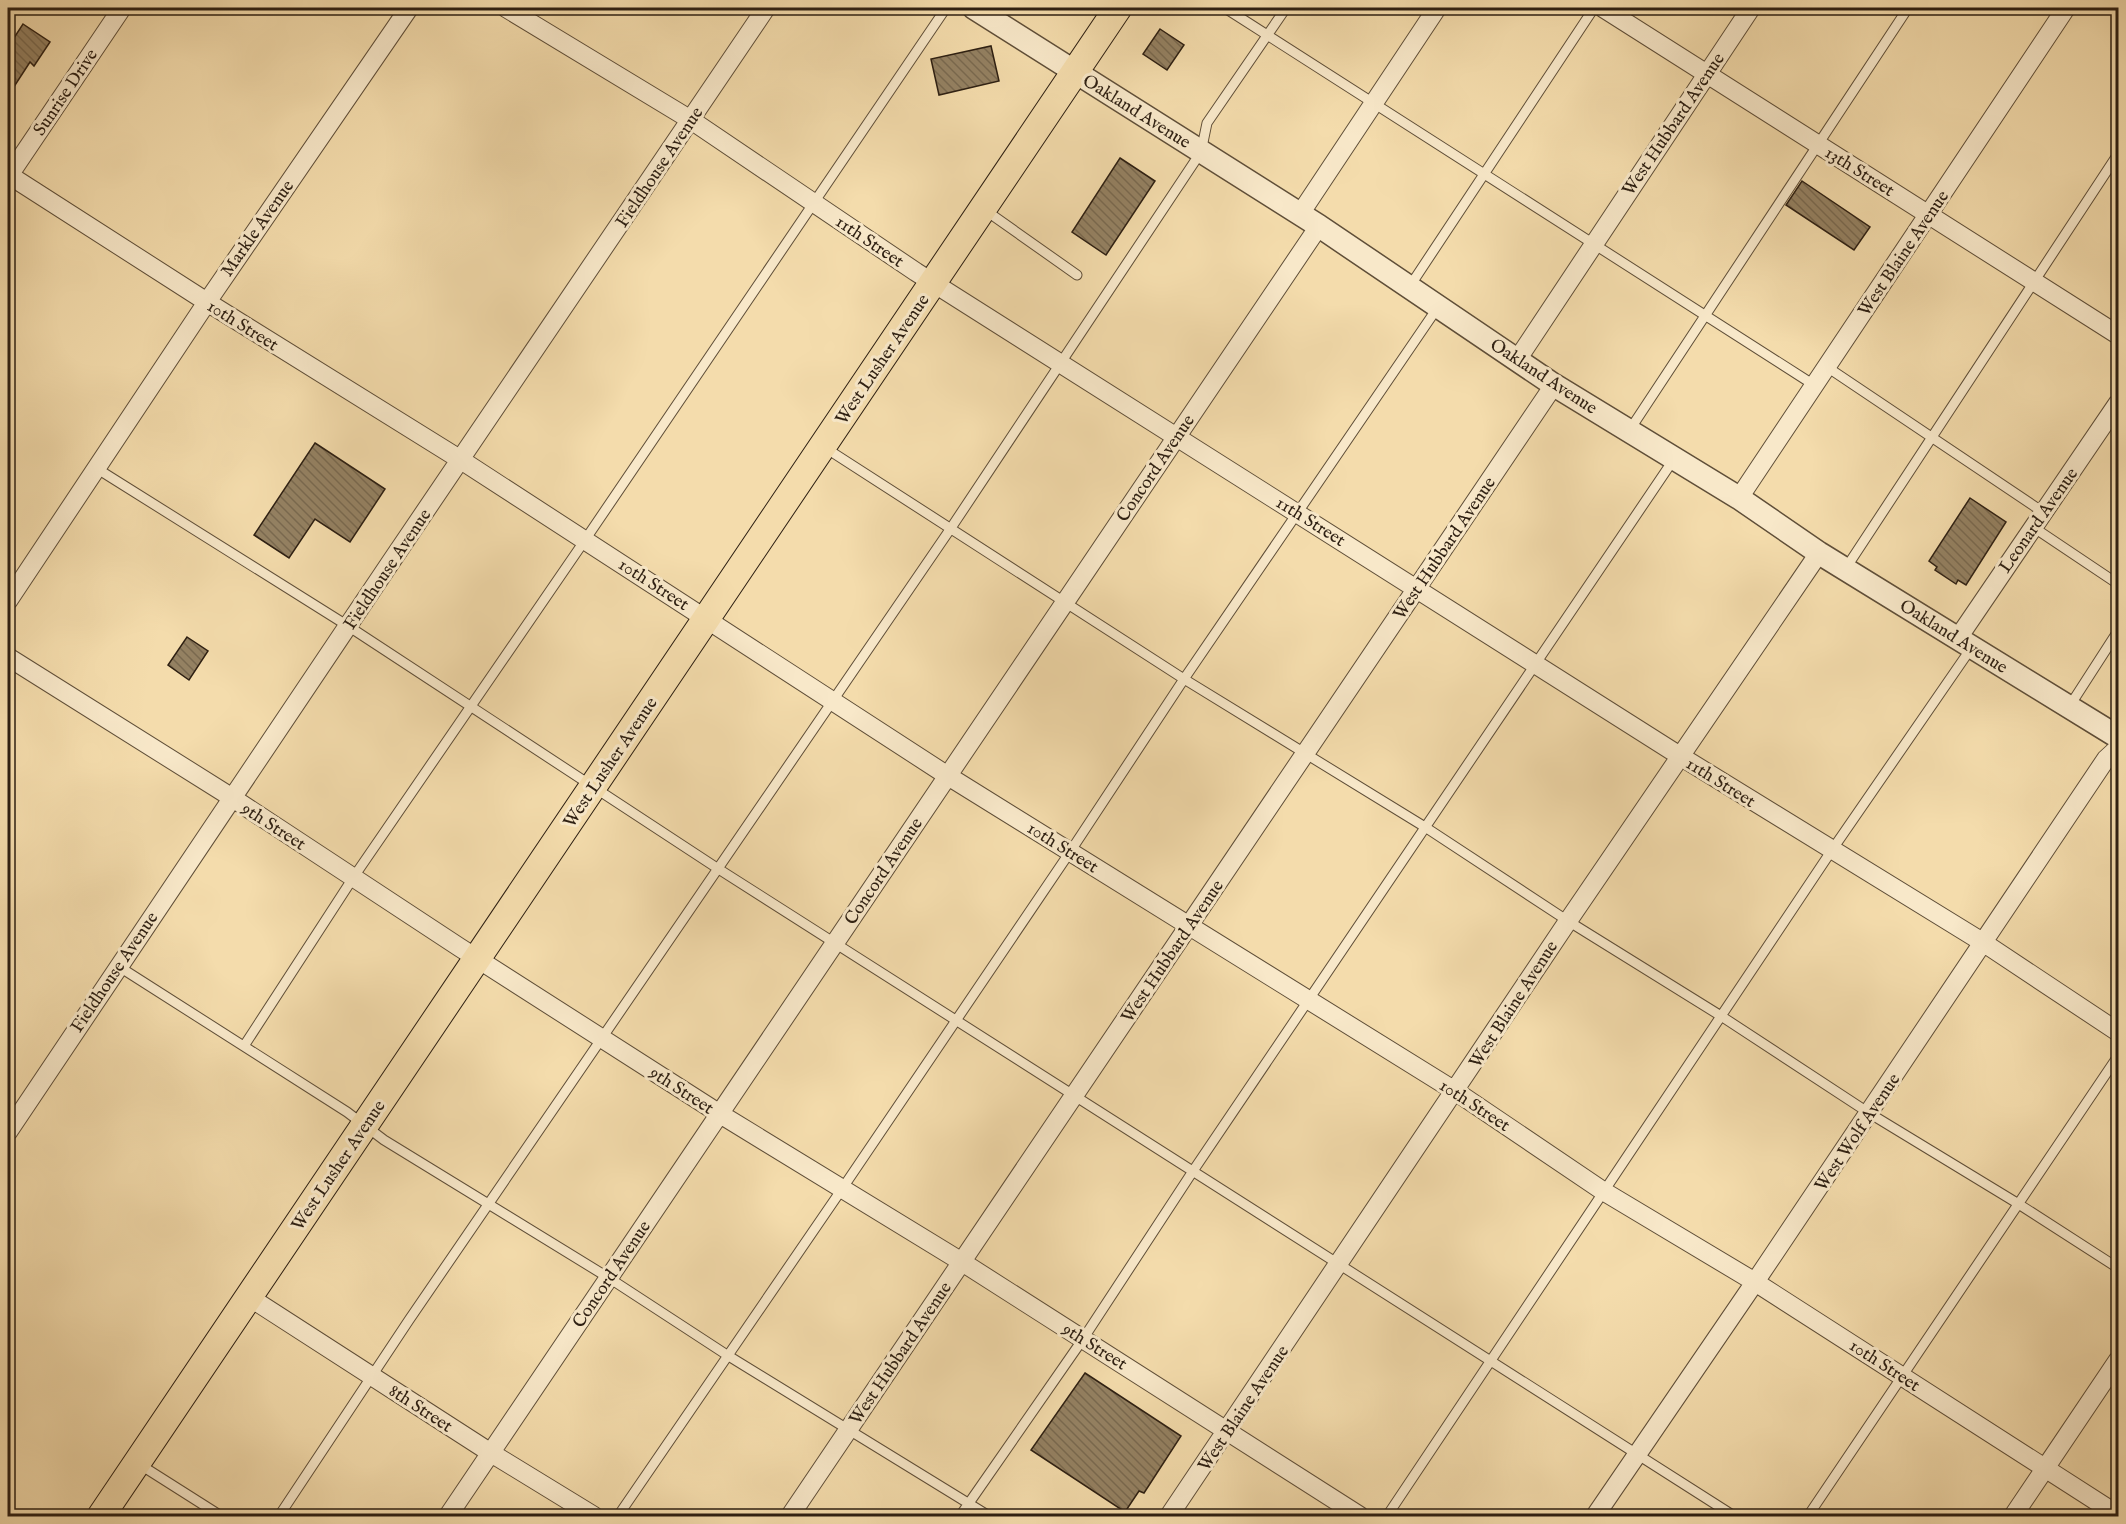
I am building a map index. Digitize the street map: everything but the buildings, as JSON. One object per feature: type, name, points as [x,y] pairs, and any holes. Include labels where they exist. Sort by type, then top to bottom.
[{"type":"main road","name":"West Lusher Avenue","points":[[101,1516],[1118,8]]},
{"type":"street","name":"Sunrise Drive","points":[[8,176],[122,8]]},
{"type":"street","name":"Markle Avenue","points":[[8,601],[207,302],[409,8]]},
{"type":"street","name":"11th Street","points":[[506,8],[691,120],[933,283],[1680,756],[1984,944],[2118,1032]]},
{"type":"street","name":"Fieldhouse Avenue","points":[[8,1132],[231,797],[766,8]]},
{"type":"street","name":"Oakland Avenue","points":[[974,8],[1310,220],[1554,385],[1739,498],[1819,553],[2118,737]]},
{"type":"street","name":"Concord Avenue","points":[[448,1516],[1177,436],[1310,220],[1374,103],[1437,8]]},
{"type":"street","name":"13th Street","points":[[1603,8],[2118,335]]},
{"type":"street","name":"West Hubbard Avenue","points":[[1517,360],[1751,8]]},
{"type":"street","name":"West Blaine Avenue","points":[[1739,498],[2066,8]]},
{"type":"street","name":"10th Street","points":[[8,176],[461,460],[948,776],[1455,1091],[1604,1191],[1755,1282],[2118,1515]]},
{"type":"street","name":"West Hubbard Avenue","points":[[790,1516],[1554,385]]},
{"type":"street","name":"Leonard Avenue","points":[[1965,643],[2033,527],[2118,403]]},
{"type":"street","name":"West Blaine Avenue","points":[[1169,1516],[1568,921],[1819,553]]},
{"type":"street","name":"9th Street","points":[[8,657],[231,797],[720,1114],[962,1262],[1360,1516]]},
{"type":"street","name":"West Wolf Avenue","points":[[1595,1516],[1984,944],[2106,759],[2118,748]]},
{"type":"street","name":"8th Street","points":[[249,1297],[491,1453],[594,1516]]},
{"type":"street","points":[[2013,1516],[2118,1360]]},
{"type":"lane","points":[[244,1046],[353,878],[946,8]]},
{"type":"lane","points":[[1226,8],[1814,385]]},
{"type":"lane","points":[[279,1516],[409,1320],[951,528],[1202,152],[1207,123],[1286,8]]},
{"type":"lane","points":[[1409,287],[1594,8]]},
{"type":"lane","points":[[1629,431],[1908,8]]},
{"type":"lane","points":[[1845,569],[2118,154]]},
{"type":"lane","points":[[984,209],[1077,275]]},
{"type":"lane","points":[[618,1516],[1071,852],[1184,679],[1438,307]]},
{"type":"lane","points":[[1827,367],[2043,512]]},
{"type":"lane","points":[[823,446],[1064,603],[1425,827],[1869,1113],[2018,1203],[2118,1268]]},
{"type":"lane","points":[[960,1516],[1083,1339],[1193,1171],[1675,459]]},
{"type":"lane","points":[[96,468],[348,626],[717,868],[1734,1516]]},
{"type":"lane","points":[[2033,527],[2118,584]]},
{"type":"lane","points":[[2069,707],[2118,631]]},
{"type":"lane","points":[[1386,1516],[1832,850],[1965,643]]},
{"type":"lane","points":[[118,966],[365,1125],[384,1140],[989,1516]]},
{"type":"lane","points":[[1808,1516],[2118,1056]]},
{"type":"lane","points":[[137,1463],[221,1516]]}]
